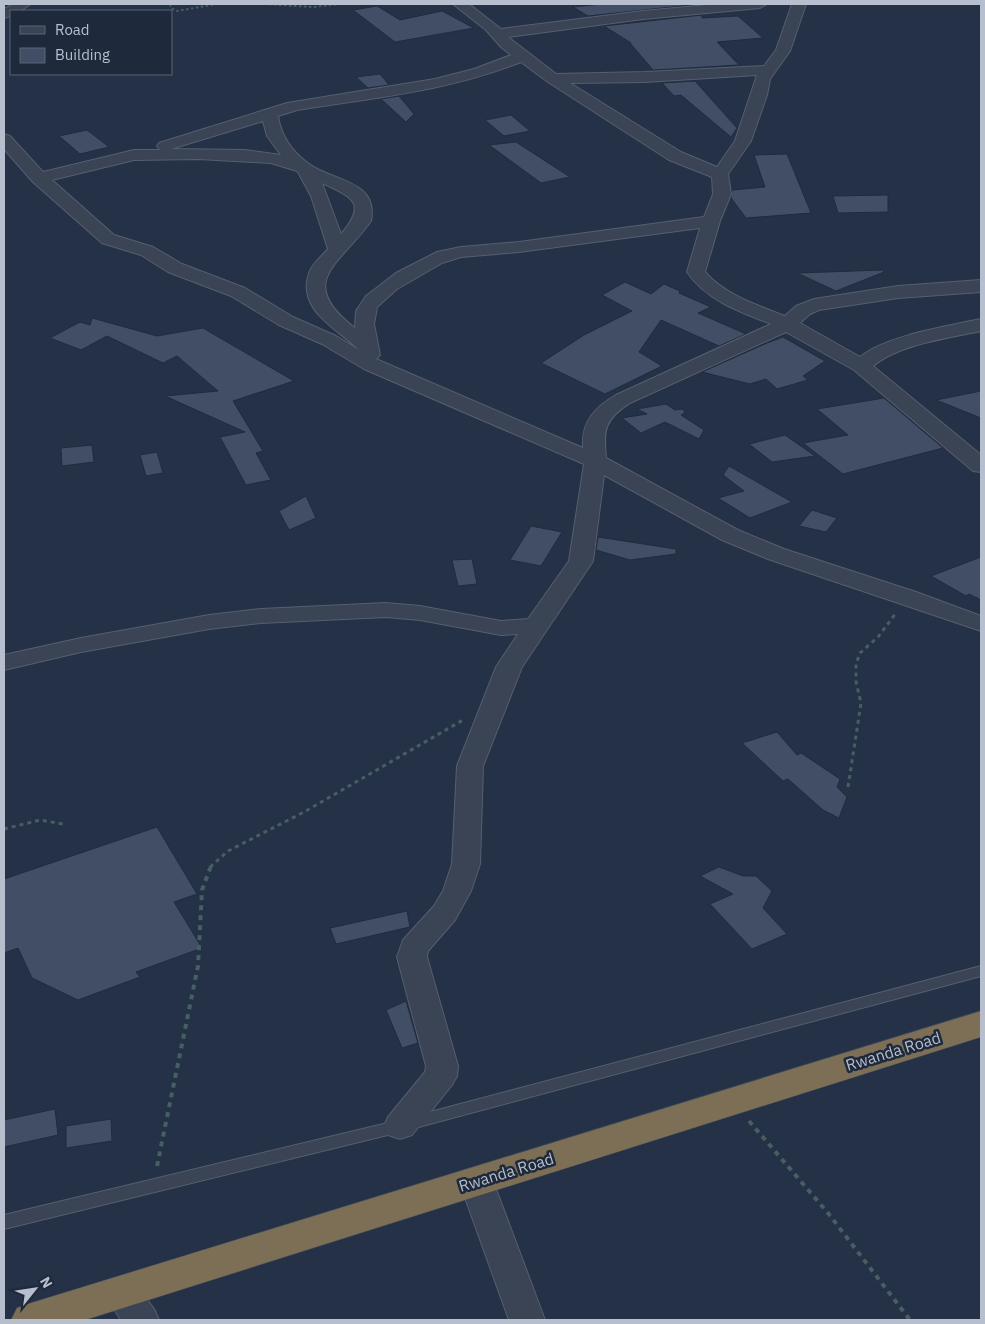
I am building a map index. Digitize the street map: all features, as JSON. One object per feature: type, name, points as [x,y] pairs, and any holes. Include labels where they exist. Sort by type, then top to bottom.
[{"type":"highway","name":"Rwanda Road","points":[[31,1320],[131,1306],[476,1181],[981,1024]]},
{"type":"street","points":[[12,10],[24,4]]},
{"type":"street","points":[[460,4],[491,27],[501,40],[553,79],[675,156],[720,174]]},
{"type":"street","points":[[496,34],[606,19],[758,4]]},
{"type":"street","points":[[794,4],[783,52],[762,80],[759,96],[743,141],[720,174],[722,194],[711,221],[696,272],[705,283],[736,303],[787,324],[862,366],[981,466]]},
{"type":"street","points":[[590,6],[606,19]]},
{"type":"street","points":[[4,159],[33,172],[134,155],[304,105],[464,76],[522,56]]},
{"type":"street","points":[[553,79],[645,77],[768,70]]},
{"type":"street","points":[[270,114],[270,129],[274,137],[304,168],[317,190],[337,248]]},
{"type":"street","points":[[4,138],[33,172],[108,239],[147,251],[175,268],[238,292],[286,321],[370,356],[595,461],[730,535],[776,554],[908,597],[981,624]]},
{"type":"street","points":[[134,155],[245,155],[273,158],[304,168],[353,191],[362,202],[364,211],[362,221],[318,272],[315,282],[316,295],[320,305],[370,356]]},
{"type":"street","points":[[370,356],[364,317],[368,306],[414,268],[428,261],[456,253],[585,239],[711,221]]},
{"type":"street","points":[[400,1126],[441,1076],[442,1066],[412,958],[414,948],[445,913],[457,891],[466,864],[469,773],[517,652],[581,561],[595,461],[593,438],[597,421],[608,408],[623,399],[787,324],[803,310],[825,302],[903,291],[978,288]]},
{"type":"street","points":[[862,366],[873,356],[907,342],[981,325]]},
{"type":"street","points":[[4,662],[81,645],[209,622],[261,616],[386,610],[420,613],[501,628],[537,626]]},
{"type":"street","points":[[476,1181],[527,1320]]},
{"type":"lane","points":[[4,1222],[400,1126],[981,970]]},
{"type":"path","points":[[170,4],[177,11],[217,4]]},
{"type":"path","points":[[264,4],[313,7],[341,4]]},
{"type":"path","points":[[848,787],[861,703],[856,682],[856,664],[860,653],[878,637],[908,597]]},
{"type":"path","points":[[153,1185],[198,966],[202,890],[209,868],[228,851],[304,812],[496,701]]},
{"type":"path","points":[[4,829],[36,820],[51,819],[63,824]]},
{"type":"path","points":[[732,1101],[828,1213],[910,1320]]},
{"type":"building","points":[[602,4],[700,4],[588,16],[573,7]]},
{"type":"building","points":[[377,6],[400,20],[442,11],[474,28],[395,42],[353,10]]},
{"type":"building","points":[[702,15],[702,18],[738,16],[763,38],[717,42],[739,65],[653,70],[631,43],[604,26]]},
{"type":"building","points":[[380,74],[389,85],[368,88],[356,77]]},
{"type":"building","points":[[695,81],[737,128],[731,137],[681,95],[674,96],[662,83]]},
{"type":"building","points":[[399,96],[414,114],[406,122],[381,99]]},
{"type":"building","points":[[511,115],[530,131],[504,136],[485,120]]},
{"type":"building","points":[[87,130],[109,147],[80,154],[59,136]]},
{"type":"building","points":[[516,142],[570,177],[541,183],[489,145]]},
{"type":"building","points":[[787,154],[811,213],[746,218],[731,198],[732,190],[765,187],[754,155]]},
{"type":"building","points":[[888,195],[888,212],[838,213],[833,196]]},
{"type":"building","points":[[883,270],[884,272],[836,291],[797,273]]},
{"type":"building","points":[[625,282],[651,294],[664,284],[711,307],[698,313],[746,334],[719,346],[661,320],[639,352],[662,366],[605,394],[541,363],[584,335],[632,311],[602,295]]},
{"type":"building","points":[[92,318],[157,336],[203,328],[294,381],[233,401],[263,451],[256,453],[271,480],[246,485],[220,437],[245,432],[165,396],[218,391],[177,356],[163,363],[107,336],[81,350],[50,338],[80,322],[90,325]]},
{"type":"building","points":[[783,337],[825,361],[803,376],[808,380],[777,389],[766,379],[750,384],[702,372],[767,343]]},
{"type":"building","points":[[981,391],[981,418],[936,400]]},
{"type":"building","points":[[884,398],[943,448],[843,474],[803,443],[848,435],[817,409]]},
{"type":"building","points":[[666,404],[675,410],[683,409],[685,413],[681,415],[704,430],[699,439],[665,422],[641,433],[622,418],[647,414],[637,409]]},
{"type":"building","points":[[785,435],[815,456],[772,462],[749,444]]},
{"type":"building","points":[[92,445],[94,462],[62,466],[61,448]]},
{"type":"building","points":[[157,452],[163,473],[146,476],[140,455]]},
{"type":"building","points":[[729,466],[792,502],[750,518],[718,498],[744,491],[723,475]]},
{"type":"building","points":[[306,496],[316,518],[289,530],[279,511]]},
{"type":"building","points":[[812,510],[837,518],[826,532],[799,526]]},
{"type":"building","points":[[531,526],[562,532],[541,566],[510,560]]},
{"type":"building","points":[[598,537],[676,549],[676,554],[630,560],[596,550]]},
{"type":"building","points":[[981,557],[981,600],[969,594],[966,596],[931,576]]},
{"type":"building","points":[[472,559],[477,584],[458,586],[452,560]]},
{"type":"building","points":[[777,732],[797,755],[801,753],[840,779],[837,787],[847,797],[839,818],[823,810],[788,779],[783,781],[742,743]]},
{"type":"building","points":[[157,827],[197,894],[174,902],[202,948],[136,972],[140,977],[78,1000],[32,978],[18,948],[4,953],[4,879]]},
{"type":"building","points":[[719,867],[743,876],[756,876],[772,891],[763,908],[787,934],[752,949],[710,904],[733,894],[700,876]]},
{"type":"building","points":[[407,911],[410,927],[336,944],[330,928]]},
{"type":"building","points":[[406,1001],[418,1043],[402,1048],[386,1010]]},
{"type":"building","points":[[55,1109],[58,1135],[4,1147],[4,1120]]},
{"type":"building","points":[[111,1119],[112,1141],[66,1148],[66,1126]]}]
